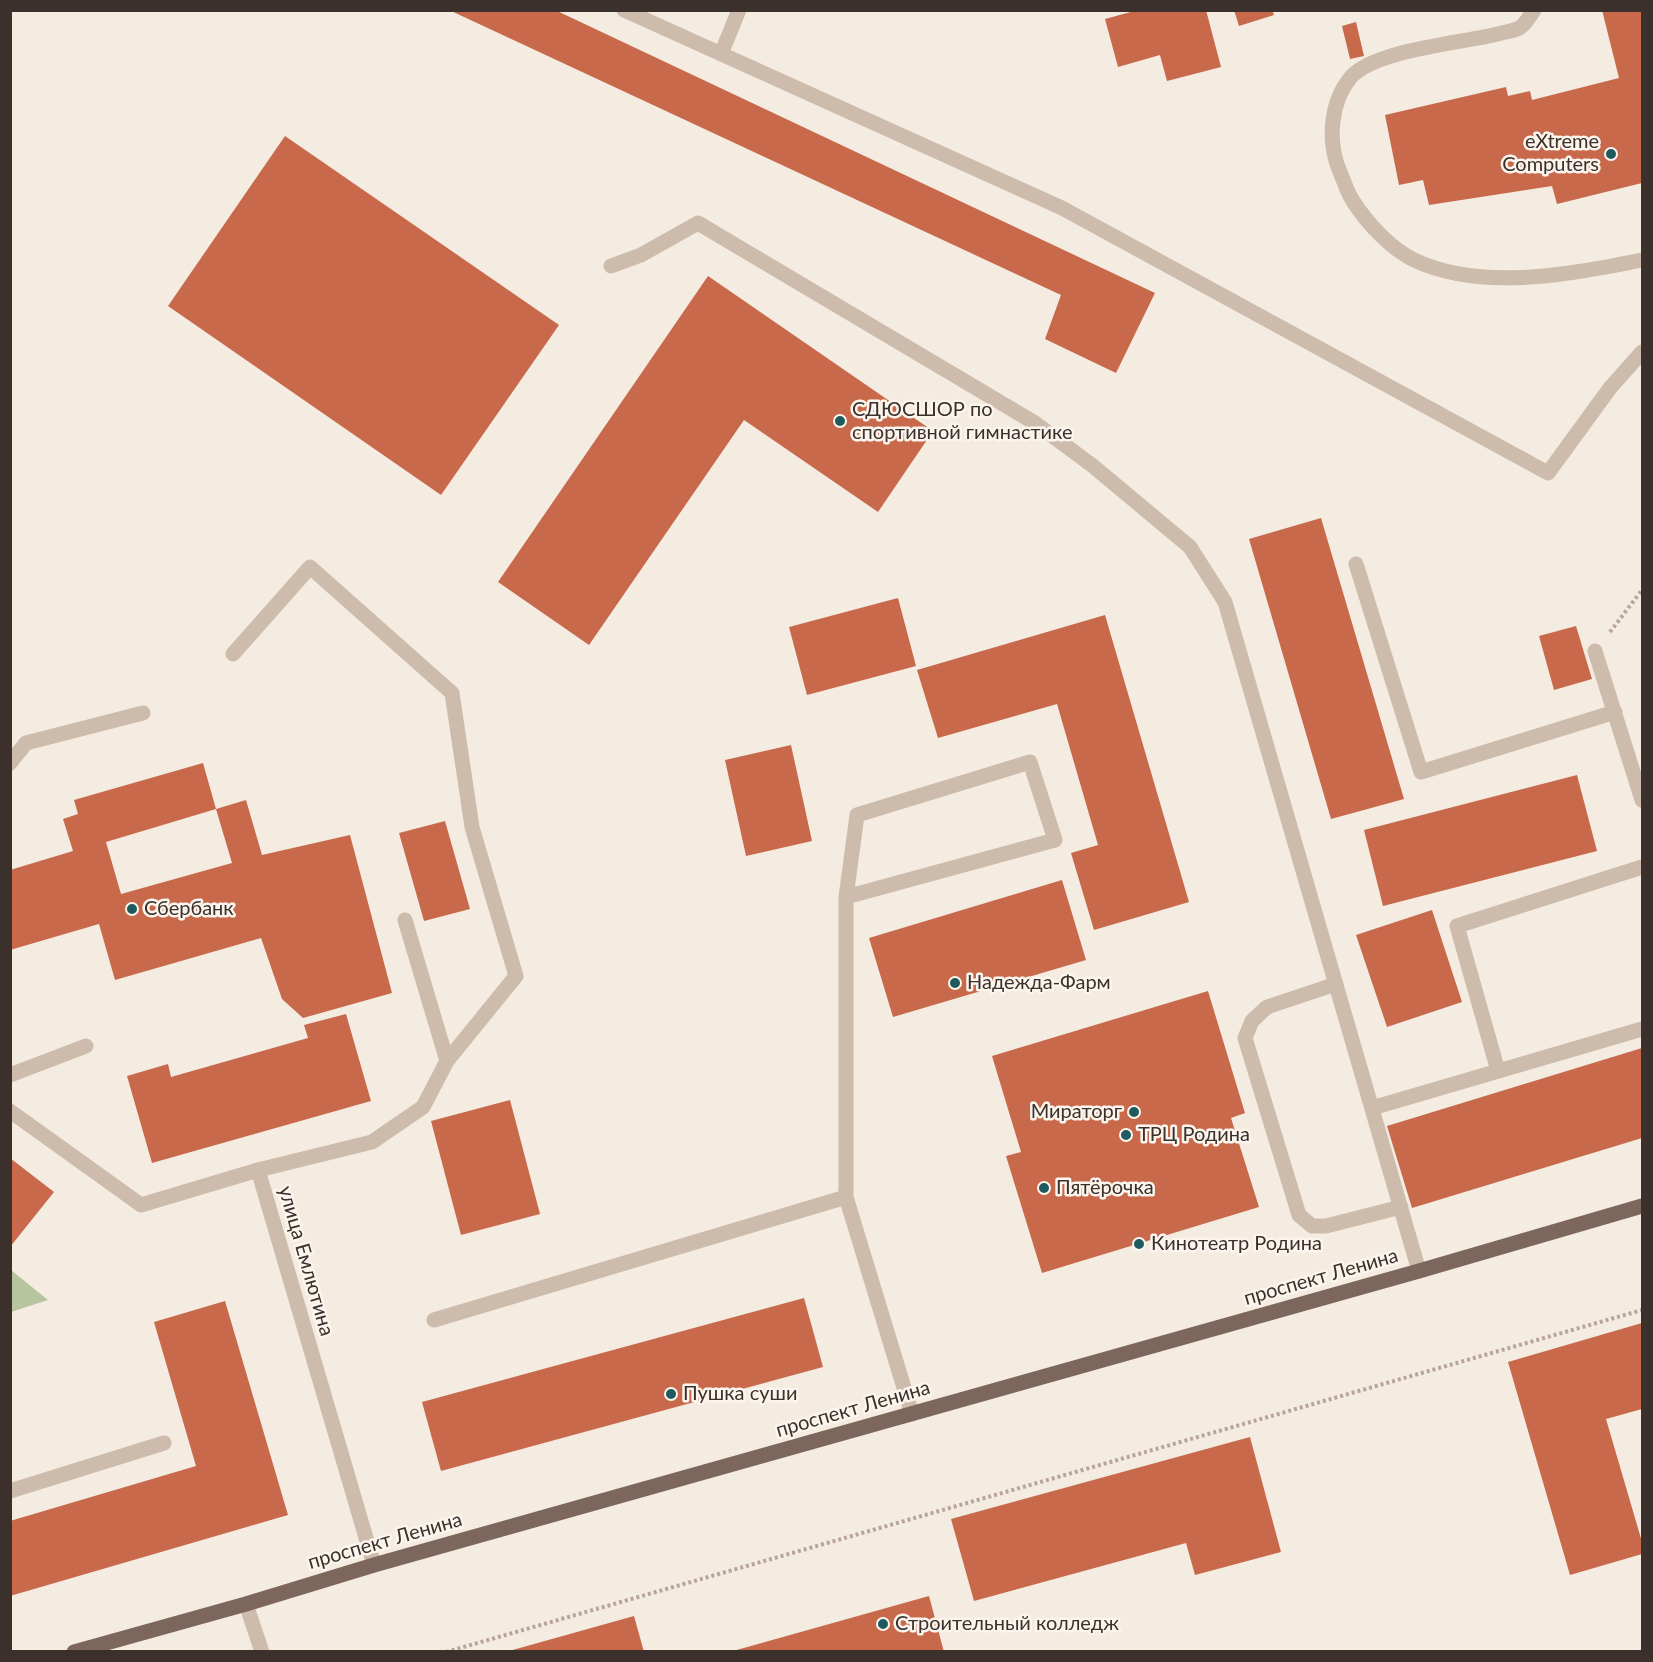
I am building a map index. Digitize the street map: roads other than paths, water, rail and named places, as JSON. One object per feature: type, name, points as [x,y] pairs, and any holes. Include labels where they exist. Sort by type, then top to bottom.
[{"type":"main road","name":"проспект Ленина","points":[[74,1652],[1642,1206]]},
{"type":"street","points":[[624,10],[1062,207],[1548,473],[1610,388],[1642,352]]},
{"type":"street","points":[[721,54],[740,10]]},
{"type":"street","points":[[1534,10],[1520,27],[1474,40],[1396,53],[1375,61],[1352,76],[1339,98],[1332,122],[1335,161],[1352,200],[1384,239],[1414,260],[1457,274],[1527,278],[1642,260]]},
{"type":"street","points":[[610,266],[641,255],[698,223],[1035,423],[1093,466],[1190,547],[1225,602],[1419,1271]]},
{"type":"street","points":[[1356,564],[1421,772],[1615,712]]},
{"type":"street","points":[[233,654],[310,567],[452,693],[472,827],[516,976],[447,1061],[423,1107],[372,1142],[258,1170]]},
{"type":"street","points":[[1595,651],[1642,800]]},
{"type":"street","points":[[10,763],[26,743],[143,714]]},
{"type":"street","points":[[846,897],[1054,840],[1030,762],[857,815],[846,897],[846,1197],[912,1414]]},
{"type":"street","points":[[1498,1071],[1457,926],[1642,867]]},
{"type":"street","points":[[405,920],[447,1061]]},
{"type":"street","points":[[1336,984],[1267,1007],[1252,1021],[1245,1038],[1299,1215],[1312,1226],[1326,1226],[1401,1207]]},
{"type":"street","points":[[1372,1108],[1642,1029]]},
{"type":"street","points":[[10,1075],[86,1046]]},
{"type":"street","name":"улица Емлютина","points":[[10,1111],[141,1205],[258,1170],[374,1565]]},
{"type":"street","points":[[434,1320],[846,1197]]},
{"type":"street","points":[[10,1491],[164,1443]]},
{"type":"street","points":[[246,1604],[262,1652]]},
{"type":"place","name":"eXtreme Computers","points":[[1611,154]]},
{"type":"place","name":"СДЮСШОР по спортивной гимнастике","points":[[840,421]]},
{"type":"place","name":"Сбербанк","points":[[132,909]]},
{"type":"place","name":"Надежда-Фарм","points":[[955,983]]},
{"type":"place","name":"Мираторг","points":[[1134,1112]]},
{"type":"place","name":"ТРЦ Родина","points":[[1126,1135]]},
{"type":"place","name":"Пятёрочка","points":[[1044,1188]]},
{"type":"place","name":"Кинотеатр Родина","points":[[1139,1244]]},
{"type":"place","name":"Пушка суши","points":[[671,1394]]},
{"type":"place","name":"Строительный колледж","points":[[883,1624]]}]
